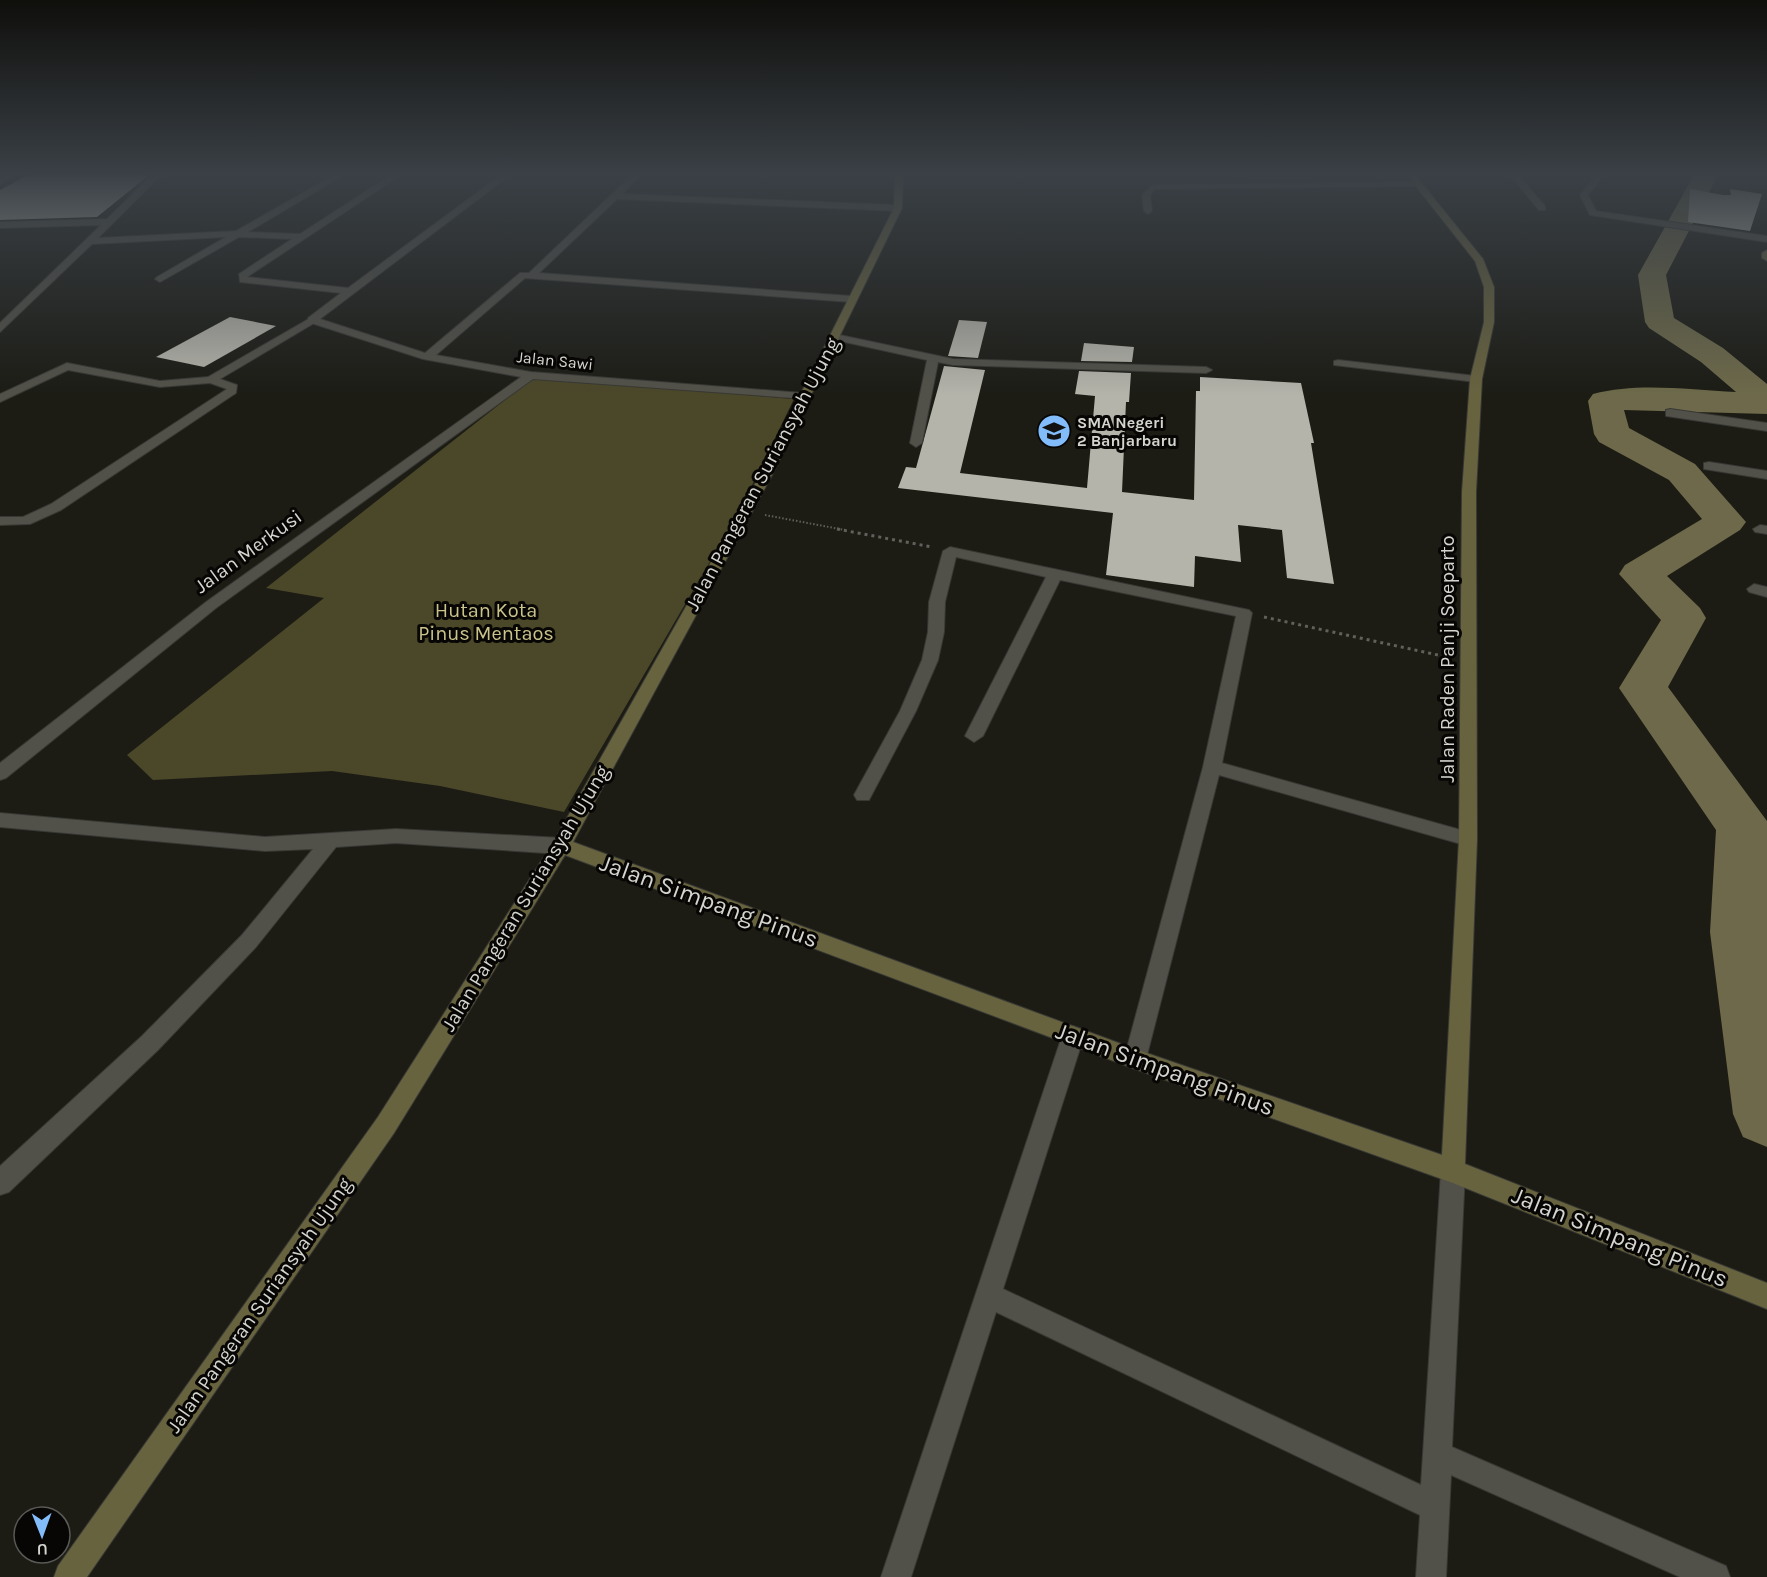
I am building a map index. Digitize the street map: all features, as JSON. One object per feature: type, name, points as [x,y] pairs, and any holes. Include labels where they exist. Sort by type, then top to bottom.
[{"type":"street","points":[[0,329],[80,249]]},
{"type":"street","points":[[160,279],[211,249]]},
{"type":"street","points":[[285,249],[242,276],[243,280],[348,291]]},
{"type":"street","points":[[211,380],[312,320],[406,249]]},
{"type":"street","points":[[427,357],[557,249]]},
{"type":"street","name":"Jalan Pangeran Suriansyah Ujung","points":[[69,1577],[386,1125],[561,846],[747,511],[802,397],[835,337],[850,298],[876,249]]},
{"type":"street","name":"Jalan Raden Panji Soeparto","points":[[1453,1171],[1468,839],[1469,492],[1476,379],[1489,322],[1489,286],[1479,261],[1469,249]]},
{"type":"street","points":[[1767,253],[1767,258]]},
{"type":"street","points":[[527,276],[850,298]]},
{"type":"street","name":"Jalan Sawi","points":[[312,320],[427,357],[531,375],[802,397]]},
{"type":"street","points":[[835,337],[933,359],[1095,369],[1206,370]]},
{"type":"street","points":[[916,443],[933,359]]},
{"type":"street","points":[[1338,363],[1476,379]]},
{"type":"street","points":[[0,398],[67,366],[160,384],[211,380],[233,387],[232,391],[56,507],[26,521],[0,521]]},
{"type":"street","name":"Jalan Merkusi","points":[[0,773],[211,605],[531,375]]},
{"type":"street","points":[[1670,413],[1767,427]]},
{"type":"street","points":[[1709,466],[1767,475]]},
{"type":"street","points":[[863,795],[908,711],[930,660],[936,632],[937,602],[950,551],[1055,575],[1244,613],[1212,767],[1135,1059]]},
{"type":"street","points":[[974,736],[1055,575]]},
{"type":"street","points":[[1212,767],[1468,839]]},
{"type":"street","points":[[0,820],[265,844],[396,836],[561,846]]},
{"type":"street","points":[[0,1183],[150,1043],[249,941],[331,840]]},
{"type":"street","name":"Jalan Simpang Pinus","points":[[561,846],[1135,1059],[1453,1171],[1767,1296]]},
{"type":"street","points":[[896,1577],[1073,1036]]},
{"type":"street","points":[[1431,1577],[1433,1506],[1453,1171]]},
{"type":"street","points":[[988,1294],[1433,1506]]},
{"type":"street","points":[[1436,1454],[1715,1577]]},
{"type":"path","points":[[747,511],[950,551]]},
{"type":"path","points":[[1244,613],[1469,662]]},
{"type":"green space","name":"Hutan Kota Pinus Mentaos","points":[[534,377],[794,399],[740,510],[564,812],[440,786],[332,771],[153,780],[127,755],[324,598],[266,588]]},
{"type":"building","points":[[230,317],[276,326],[204,367],[156,357]]},
{"type":"building","points":[[959,320],[987,322],[978,358],[948,356]]},
{"type":"building","points":[[1084,343],[1134,347],[1132,362],[1081,361]]},
{"type":"building","points":[[944,366],[985,370],[960,473],[1087,488],[1095,396],[1075,394],[1079,371],[1131,373],[1129,402],[1126,402],[1122,492],[1194,500],[1196,391],[1200,391],[1200,377],[1301,383],[1314,443],[1311,443],[1334,584],[1287,578],[1282,530],[1238,525],[1241,562],[1195,556],[1194,587],[1106,575],[1113,513],[898,488],[906,467],[916,468]]},
{"type":"waterway","points":[[1666,249],[1652,275],[1660,322],[1712,355],[1767,401]]},
{"type":"waterway","points":[[1767,404],[1649,399],[1605,401],[1612,434],[1682,472],[1726,522],[1640,574],[1684,618],[1643,688],[1743,827],[1740,932],[1767,1114]]},
{"type":"place","name":"SMA Negeri 2 Banjarbaru","points":[[1054,431]]}]
